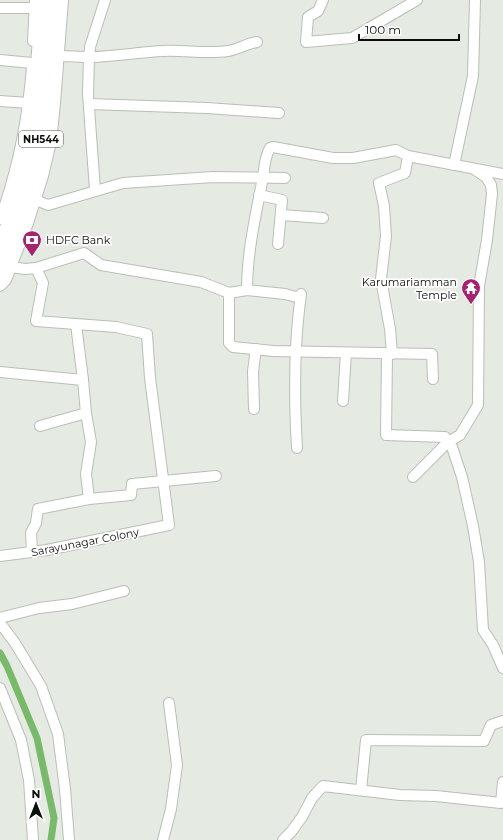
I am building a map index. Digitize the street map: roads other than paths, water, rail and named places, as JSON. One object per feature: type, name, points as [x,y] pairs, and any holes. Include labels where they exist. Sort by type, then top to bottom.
[{"type":"highway","name":"NH544","points":[[6,270],[30,191],[43,133],[54,25],[55,0]]},
{"type":"highway","name":"NH544","points":[[0,245],[5,220],[26,168],[34,124],[38,87],[38,3]]},
{"type":"street","points":[[0,286],[6,280],[6,270],[36,200],[51,142],[63,0]]},
{"type":"street","points":[[95,190],[89,104],[89,57],[90,47],[105,0]]},
{"type":"street","points":[[323,0],[318,11],[308,18],[306,42],[352,38],[417,0]]},
{"type":"street","points":[[454,165],[474,76],[474,0]]},
{"type":"street","points":[[0,8],[38,3],[28,103],[20,150],[3,200],[5,220]]},
{"type":"street","points":[[59,56],[89,57],[148,51],[226,51],[240,49],[247,44],[257,42]]},
{"type":"street","points":[[0,60],[32,63]]},
{"type":"street","points":[[0,101],[28,103]]},
{"type":"street","points":[[89,104],[208,108],[279,113]]},
{"type":"street","points":[[247,290],[247,275],[259,195],[266,156],[270,148],[333,158],[353,158],[396,150],[408,156],[503,174]]},
{"type":"street","points":[[408,156],[405,173],[379,183],[384,206],[386,236],[381,279],[390,328],[386,435],[445,437],[452,447],[462,477],[473,526],[479,562],[483,630],[494,645],[503,668]]},
{"type":"street","points":[[413,477],[448,442],[460,435],[478,404],[479,286],[487,240],[492,194],[491,185],[486,177],[474,169]]},
{"type":"street","points":[[36,200],[48,206],[123,182],[212,177],[285,178]]},
{"type":"street","points":[[259,195],[282,200],[278,244]]},
{"type":"street","points":[[281,215],[323,218]]},
{"type":"street","points":[[6,270],[40,267],[84,253],[101,265],[201,282],[229,292],[247,290],[301,296],[296,352],[295,421],[297,448]]},
{"type":"street","points":[[40,267],[43,283],[36,321],[116,327],[147,334],[150,378],[163,481]]},
{"type":"street","points":[[229,292],[229,343],[233,347],[296,352],[432,354],[433,379]]},
{"type":"street","points":[[76,324],[86,413],[91,442],[86,474],[89,499]]},
{"type":"street","points":[[254,409],[253,371],[256,349]]},
{"type":"street","points":[[343,401],[346,353]]},
{"type":"street","points":[[0,372],[83,380]]},
{"type":"street","points":[[40,426],[86,413]]},
{"type":"street","points":[[32,552],[31,533],[36,523],[38,509],[89,499],[131,495],[132,484],[216,476]]},
{"type":"street","name":"Sarayunagar Colony","points":[[0,556],[78,544],[169,526],[163,481]]},
{"type":"street","points":[[0,618],[39,608],[72,604],[124,591]]},
{"type":"street","points":[[0,623],[15,643],[41,686],[58,734],[65,788],[69,840]]},
{"type":"street","points":[[0,688],[20,740],[29,780],[33,840]]},
{"type":"street","points":[[164,840],[171,809],[177,765],[174,732],[169,703]]},
{"type":"street","points":[[361,790],[366,740],[484,741],[491,725],[503,721]]},
{"type":"street","points":[[283,840],[302,817],[312,798],[323,786],[400,795],[436,796],[502,803],[503,782]]},
{"type":"waterway","points":[[0,653],[7,666],[37,738],[54,818],[51,840]]},
{"type":"place","name":"HDFC Bank","points":[[32,257]]},
{"type":"place","name":"Karumariamman Temple","points":[[471,305]]}]
